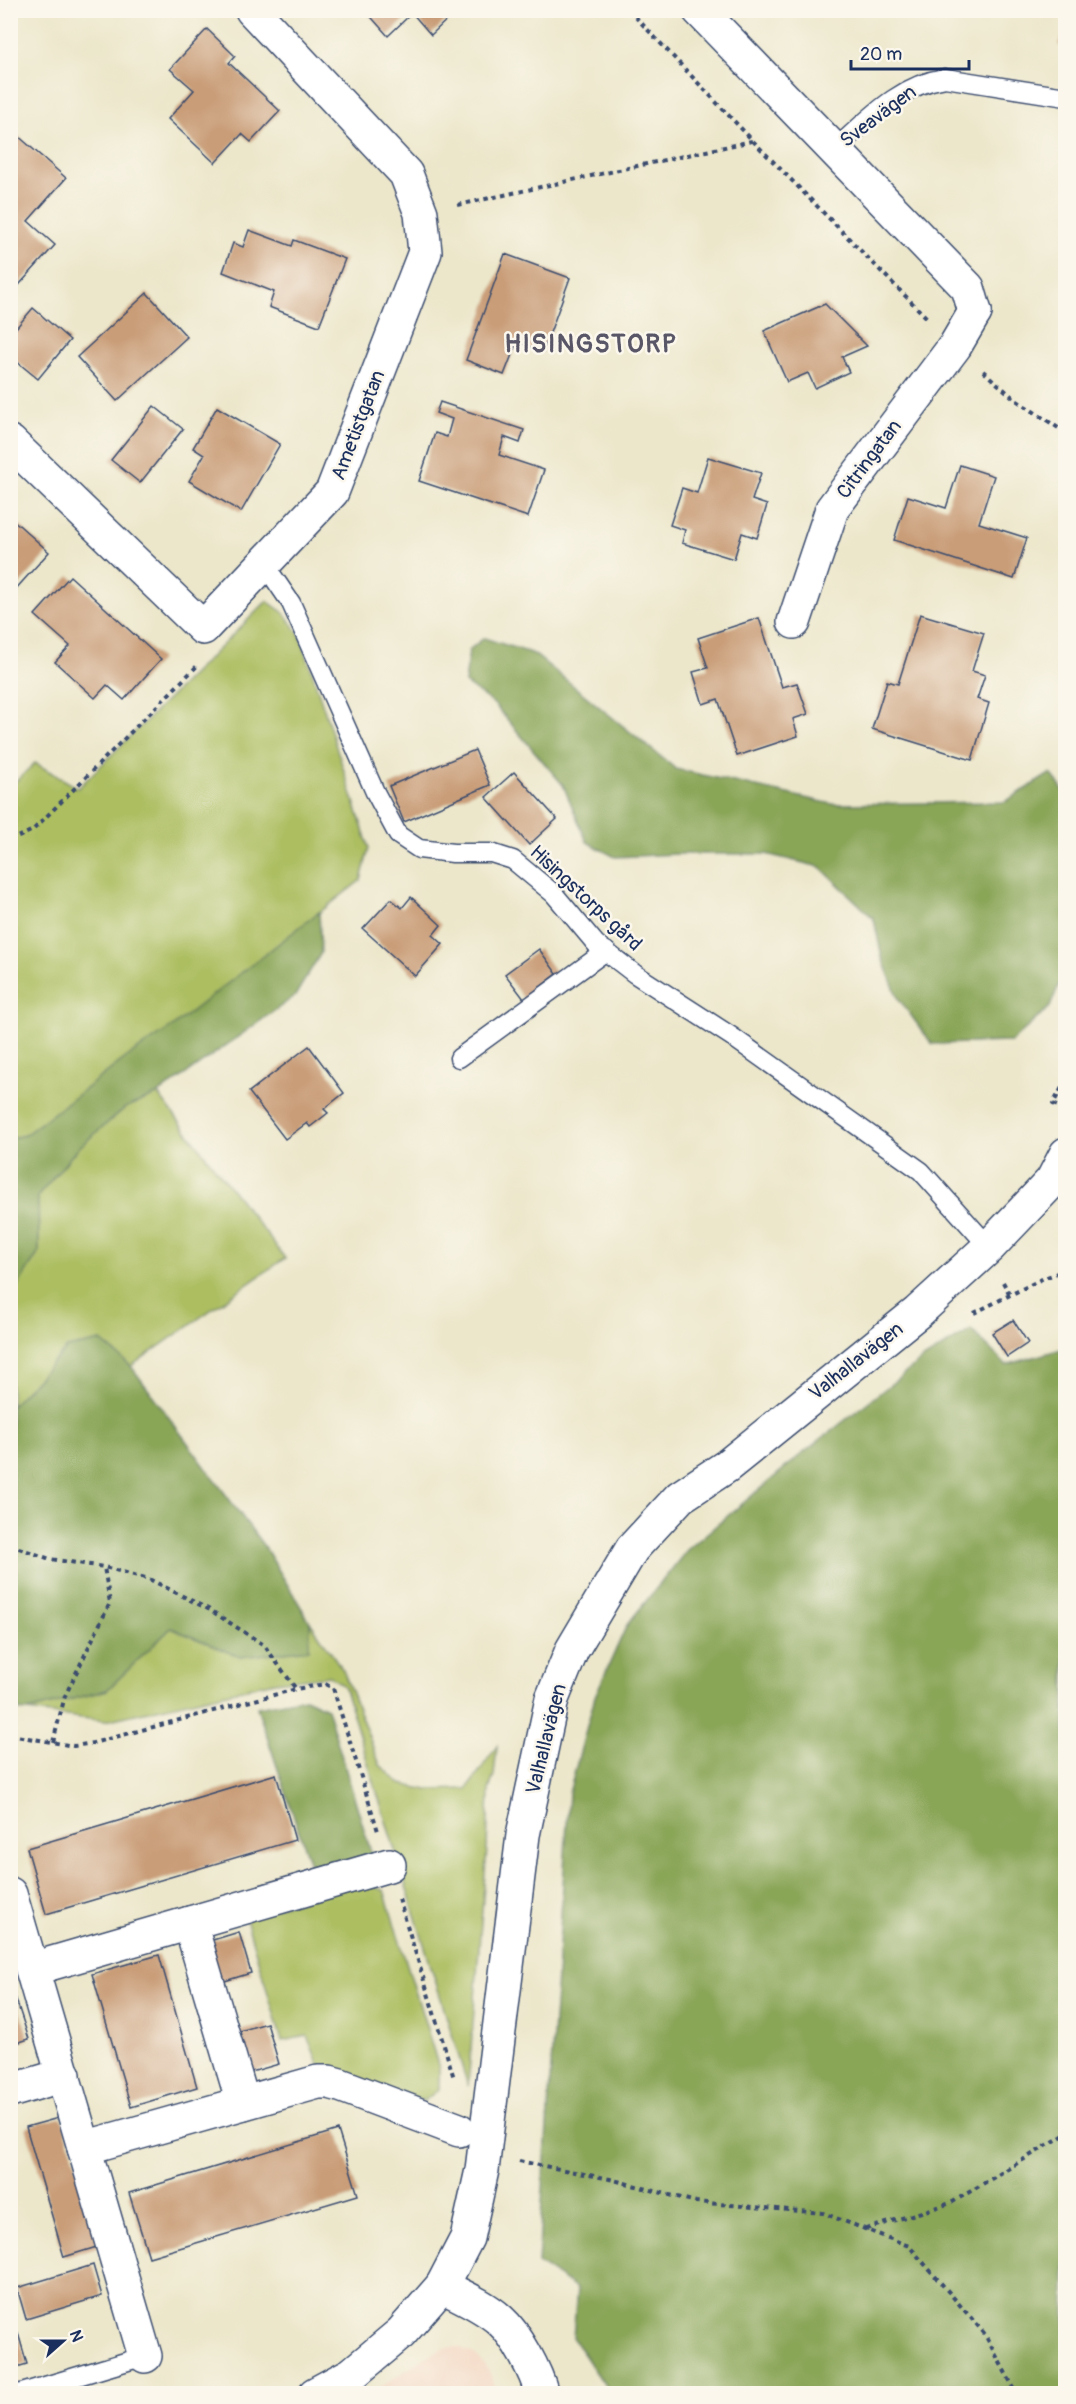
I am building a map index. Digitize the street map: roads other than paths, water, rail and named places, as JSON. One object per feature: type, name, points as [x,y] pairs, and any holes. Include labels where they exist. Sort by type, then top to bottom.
[{"type":"street","name":"Ametistgatan","points":[[10,442],[203,628],[333,492],[424,252],[421,213],[406,174],[252,10]]},
{"type":"street","name":"Sveavägen","points":[[699,10],[968,288],[975,312]]},
{"type":"street","name":"Citringatan","points":[[794,622],[832,509],[955,346],[975,312]]},
{"type":"street","name":"Valhallavägen","points":[[315,2394],[352,2374],[401,2333],[442,2286],[467,2238],[482,2170],[523,1836],[552,1699],[572,1650],[632,1549],[680,1497],[727,1466],[918,1312],[989,1247],[1052,1181],[1065,1154]]},
{"type":"street","points":[[32,1969],[388,1865]]},
{"type":"street","points":[[10,1894],[145,2356]]},
{"type":"street","points":[[190,1923],[243,2103]]},
{"type":"street","points":[[10,2091],[63,2075]]},
{"type":"street","points":[[84,2148],[318,2082],[329,2082],[459,2130]]},
{"type":"street","points":[[442,2286],[474,2302],[501,2320],[521,2348],[542,2394]]},
{"type":"lane","name":"Sveavägen","points":[[833,151],[884,106],[910,88],[926,81],[945,78],[1065,97]]},
{"type":"lane","name":"Hisingstorps gård","points":[[265,565],[291,603],[375,792],[398,834],[419,849],[453,853],[491,853],[513,860],[554,894],[596,944],[636,974],[731,1036],[921,1171],[989,1247]]},
{"type":"lane","points":[[459,1058],[606,951]]},
{"type":"lane","points":[[18,2394],[145,2356]]},
{"type":"district","name":"HISINGSTORP","points":[[591,344]]}]
